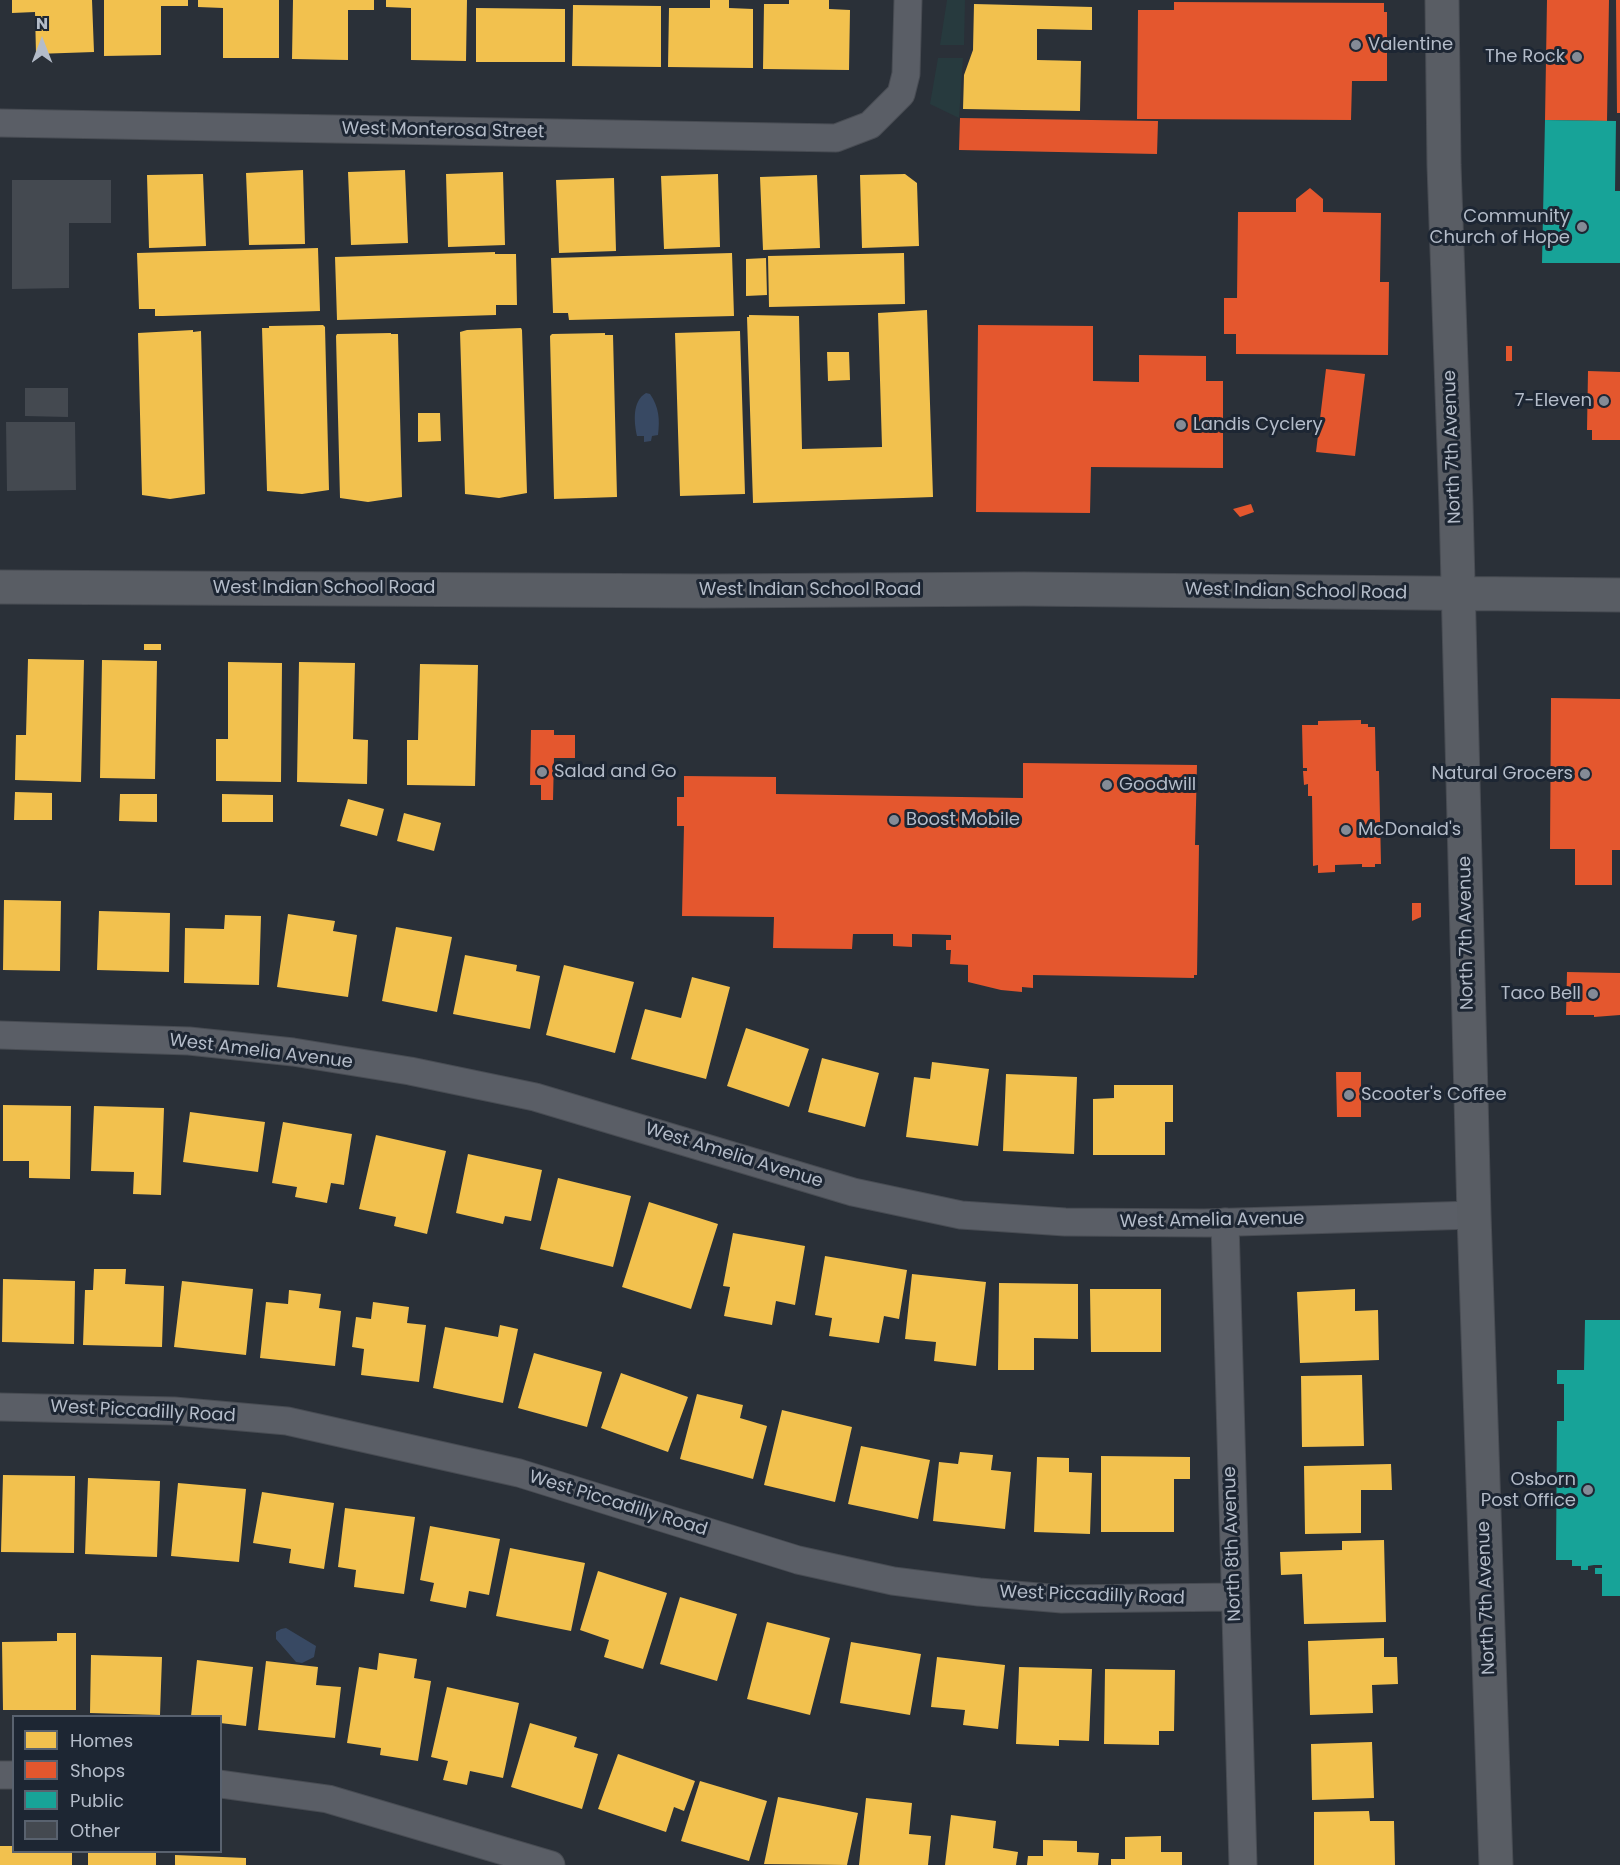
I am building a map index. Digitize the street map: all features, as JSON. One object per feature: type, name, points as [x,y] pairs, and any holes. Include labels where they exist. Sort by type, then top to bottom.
[{"type":"main road","name":"North 7th Avenue","points":[[1442,0],[1444,165],[1456,594],[1496,1865]]},
{"type":"main road","name":"West Indian School Road","points":[[0,586],[680,591],[1024,589],[1620,595]]},
{"type":"street","name":"West Monterosa Street","points":[[0,123],[836,138],[870,125],[901,94],[904,84],[908,0]]},
{"type":"street","name":"West Amelia Avenue","points":[[0,1035],[189,1041],[293,1052],[410,1071],[535,1097],[853,1192],[961,1215],[1065,1222],[1225,1222],[1474,1215]]},
{"type":"street","name":"North 8th Avenue","points":[[1225,1222],[1243,1865]]},
{"type":"street","name":"West Piccadilly Road","points":[[0,1407],[174,1411],[287,1420],[519,1473],[798,1560],[893,1581],[979,1592],[1062,1599],[1235,1597]]},
{"type":"street","points":[[222,1784],[328,1799],[551,1865]]},
{"type":"green space","points":[[947,0],[965,0],[964,45],[940,45]]},
{"type":"green space","points":[[938,58],[963,58],[959,118],[930,104]]},
{"type":"water","points":[[646,393],[650,394],[655,404],[659,424],[658,435],[652,436],[651,441],[644,442],[644,436],[637,436],[635,418],[638,401]]},
{"type":"water","points":[[286,1628],[316,1646],[314,1657],[302,1663],[296,1662],[276,1639],[276,1632]]},
{"type":"building: Homes","points":[[12,0],[92,0],[94,52],[36,54],[35,12],[12,13]]},
{"type":"building: Homes","points":[[104,0],[188,0],[188,6],[161,6],[161,55],[104,56]]},
{"type":"building: Homes","points":[[198,0],[279,0],[279,58],[223,58],[223,8],[198,7]]},
{"type":"building: Homes","points":[[293,0],[374,0],[374,10],[348,10],[348,60],[292,59]]},
{"type":"building: Homes","points":[[386,0],[467,0],[466,61],[411,60],[411,8],[386,7]]},
{"type":"building: Homes","points":[[710,0],[729,0],[729,8],[753,9],[753,68],[668,67],[669,8],[710,8]]},
{"type":"building: Homes","points":[[789,0],[829,0],[829,9],[850,10],[849,70],[763,69],[764,4],[789,4]]},
{"type":"building: Homes","points":[[974,4],[1092,7],[1092,30],[1037,29],[1037,60],[1081,61],[1080,111],[963,109],[964,75],[973,50]]},
{"type":"building: Homes","points":[[573,5],[661,6],[661,67],[572,66]]},
{"type":"building: Homes","points":[[476,8],[565,9],[565,62],[476,62]]},
{"type":"building: Homes","points":[[303,170],[305,244],[249,245],[246,173]]},
{"type":"building: Homes","points":[[405,170],[408,243],[351,245],[348,172]]},
{"type":"building: Homes","points":[[503,172],[505,245],[448,247],[446,174]]},
{"type":"building: Homes","points":[[203,174],[206,246],[149,248],[147,175]]},
{"type":"building: Homes","points":[[718,174],[720,247],[664,249],[661,176]]},
{"type":"building: Homes","points":[[905,174],[917,183],[919,246],[862,248],[860,175]]},
{"type":"building: Homes","points":[[817,175],[820,248],[763,250],[760,177]]},
{"type":"building: Homes","points":[[614,178],[616,251],[559,253],[556,180]]},
{"type":"building: Homes","points":[[318,248],[320,311],[155,316],[155,309],[139,309],[137,253]]},
{"type":"building: Homes","points":[[495,252],[495,254],[516,254],[517,305],[496,305],[496,315],[337,320],[335,257]]},
{"type":"building: Homes","points":[[732,253],[734,316],[569,320],[568,313],[553,313],[551,258]]},
{"type":"building: Homes","points":[[904,253],[905,304],[769,307],[768,256]]},
{"type":"building: Homes","points":[[766,258],[767,295],[746,296],[746,259]]},
{"type":"building: Homes","points":[[927,310],[933,497],[753,503],[747,317],[749,315],[799,316],[802,449],[882,447],[878,313]]},
{"type":"building: Homes","points":[[323,325],[325,327],[329,490],[302,494],[267,491],[262,328]]},
{"type":"building: Homes","points":[[521,328],[527,493],[499,498],[465,494],[460,332]]},
{"type":"building: Homes","points":[[193,330],[193,332],[201,331],[205,494],[170,499],[142,495],[138,333]]},
{"type":"building: Homes","points":[[740,331],[745,494],[680,496],[675,333]]},
{"type":"building: Homes","points":[[605,333],[605,335],[613,335],[617,497],[554,499],[550,336],[552,334]]},
{"type":"building: Homes","points":[[337,334],[398,334],[402,497],[368,502],[340,498],[336,336]]},
{"type":"building: Homes","points":[[827,352],[849,352],[850,380],[828,381]]},
{"type":"building: Homes","points":[[418,413],[440,413],[441,441],[418,442]]},
{"type":"building: Homes","points":[[144,644],[161,644],[161,650],[144,650]]},
{"type":"building: Homes","points":[[28,659],[84,660],[81,782],[15,780],[16,735],[26,735]]},
{"type":"building: Homes","points":[[102,660],[157,661],[155,779],[100,778]]},
{"type":"building: Homes","points":[[228,662],[282,663],[281,782],[216,781],[216,739],[228,739]]},
{"type":"building: Homes","points":[[299,662],[355,663],[353,739],[368,740],[367,784],[297,782]]},
{"type":"building: Homes","points":[[420,664],[478,665],[475,786],[407,785],[407,740],[418,740]]},
{"type":"building: Homes","points":[[15,792],[52,793],[52,820],[14,820]]},
{"type":"building: Homes","points":[[120,794],[157,794],[157,822],[119,821]]},
{"type":"building: Homes","points":[[222,794],[273,795],[273,822],[222,822]]},
{"type":"building: Homes","points":[[348,799],[384,809],[377,836],[340,826]]},
{"type":"building: Homes","points":[[404,813],[441,823],[434,851],[397,841]]},
{"type":"building: Homes","points":[[4,900],[61,901],[60,971],[3,970]]},
{"type":"building: Homes","points":[[99,911],[170,913],[169,972],[97,970]]},
{"type":"building: Homes","points":[[288,914],[335,921],[333,931],[357,935],[348,997],[277,987]]},
{"type":"building: Homes","points":[[225,915],[261,916],[259,985],[184,983],[185,928],[224,929]]},
{"type":"building: Homes","points":[[396,927],[452,937],[437,1012],[382,1001]]},
{"type":"building: Homes","points":[[465,955],[517,965],[516,971],[540,976],[530,1029],[453,1014]]},
{"type":"building: Homes","points":[[564,965],[634,982],[615,1053],[546,1035]]},
{"type":"building: Homes","points":[[692,977],[730,987],[706,1079],[631,1059],[645,1009],[681,1018]]},
{"type":"building: Homes","points":[[746,1028],[809,1049],[789,1107],[727,1086]]},
{"type":"building: Homes","points":[[822,1058],[879,1073],[865,1127],[808,1112]]},
{"type":"building: Homes","points":[[932,1062],[989,1069],[978,1146],[906,1137],[914,1077],[930,1079]]},
{"type":"building: Homes","points":[[1006,1074],[1077,1077],[1074,1154],[1003,1151]]},
{"type":"building: Homes","points":[[1114,1085],[1173,1085],[1173,1122],[1165,1122],[1165,1155],[1093,1155],[1093,1099],[1114,1098]]},
{"type":"building: Homes","points":[[3,1105],[71,1106],[70,1179],[29,1178],[29,1161],[3,1161]]},
{"type":"building: Homes","points":[[94,1106],[164,1108],[161,1195],[133,1194],[134,1172],[91,1171]]},
{"type":"building: Homes","points":[[190,1112],[265,1122],[258,1172],[183,1162]]},
{"type":"building: Homes","points":[[283,1122],[352,1134],[344,1185],[331,1183],[327,1203],[295,1197],[297,1187],[272,1183]]},
{"type":"building: Homes","points":[[376,1135],[446,1151],[427,1234],[394,1226],[396,1217],[359,1209]]},
{"type":"building: Homes","points":[[468,1154],[542,1170],[531,1221],[505,1216],[503,1224],[456,1213]]},
{"type":"building: Homes","points":[[558,1178],[631,1196],[613,1267],[540,1249]]},
{"type":"building: Homes","points":[[649,1202],[718,1224],[691,1309],[622,1287]]},
{"type":"building: Homes","points":[[733,1233],[805,1246],[795,1305],[776,1301],[772,1325],[724,1316],[730,1287],[723,1286]]},
{"type":"building: Homes","points":[[825,1256],[907,1270],[899,1319],[884,1316],[879,1343],[829,1336],[832,1318],[815,1315]]},
{"type":"building: Homes","points":[[94,1269],[126,1269],[125,1284],[164,1286],[162,1347],[83,1345],[85,1290],[93,1290]]},
{"type":"building: Homes","points":[[912,1274],[986,1282],[976,1366],[934,1361],[936,1342],[905,1339]]},
{"type":"building: Homes","points":[[3,1279],[75,1281],[74,1344],[2,1342]]},
{"type":"building: Homes","points":[[182,1281],[253,1289],[246,1355],[174,1347]]},
{"type":"building: Homes","points":[[999,1283],[1078,1284],[1078,1339],[1034,1338],[1034,1370],[998,1370]]},
{"type":"building: Homes","points":[[1090,1289],[1161,1289],[1161,1352],[1091,1352]]},
{"type":"building: Homes","points":[[1355,1289],[1355,1311],[1378,1310],[1379,1360],[1300,1363],[1297,1292]]},
{"type":"building: Homes","points":[[289,1290],[321,1294],[319,1308],[341,1311],[335,1366],[260,1358],[266,1302],[288,1304]]},
{"type":"building: Homes","points":[[373,1302],[409,1307],[407,1323],[426,1325],[419,1382],[361,1375],[364,1349],[352,1347],[356,1317],[371,1319]]},
{"type":"building: Homes","points":[[500,1325],[518,1329],[503,1403],[433,1388],[445,1327],[498,1337]]},
{"type":"building: Homes","points":[[534,1353],[602,1372],[587,1427],[518,1408]]},
{"type":"building: Homes","points":[[621,1373],[688,1397],[668,1452],[601,1428]]},
{"type":"building: Homes","points":[[1362,1375],[1364,1446],[1302,1447],[1301,1376]]},
{"type":"building: Homes","points":[[697,1394],[743,1405],[740,1418],[767,1426],[753,1479],[680,1459]]},
{"type":"building: Homes","points":[[782,1410],[852,1427],[835,1502],[764,1485]]},
{"type":"building: Homes","points":[[861,1446],[930,1460],[918,1519],[848,1504]]},
{"type":"building: Homes","points":[[960,1452],[993,1455],[991,1470],[1011,1472],[1005,1529],[933,1521],[939,1462],[958,1464]]},
{"type":"building: Homes","points":[[1101,1456],[1190,1457],[1190,1479],[1174,1479],[1174,1532],[1101,1532]]},
{"type":"building: Homes","points":[[1037,1457],[1069,1458],[1069,1472],[1092,1473],[1090,1534],[1034,1532]]},
{"type":"building: Homes","points":[[1391,1464],[1392,1490],[1361,1490],[1361,1533],[1305,1534],[1304,1466]]},
{"type":"building: Homes","points":[[3,1475],[75,1476],[74,1553],[1,1552]]},
{"type":"building: Homes","points":[[88,1478],[160,1481],[157,1557],[85,1554]]},
{"type":"building: Homes","points":[[178,1483],[246,1489],[239,1562],[171,1556]]},
{"type":"building: Homes","points":[[262,1492],[334,1503],[324,1569],[289,1563],[291,1549],[253,1543]]},
{"type":"building: Homes","points":[[345,1508],[415,1517],[404,1594],[354,1587],[356,1570],[338,1567]]},
{"type":"building: Homes","points":[[430,1526],[500,1539],[489,1595],[469,1591],[466,1608],[430,1601],[434,1583],[420,1580]]},
{"type":"building: Homes","points":[[1384,1540],[1386,1622],[1304,1624],[1302,1574],[1281,1575],[1280,1552],[1342,1550],[1342,1541]]},
{"type":"building: Homes","points":[[510,1548],[585,1563],[571,1631],[496,1616]]},
{"type":"building: Homes","points":[[598,1571],[667,1593],[643,1669],[604,1657],[609,1640],[580,1630]]},
{"type":"building: Homes","points":[[680,1597],[737,1614],[717,1681],[660,1664]]},
{"type":"building: Homes","points":[[767,1622],[830,1638],[810,1715],[747,1699]]},
{"type":"building: Homes","points":[[57,1633],[76,1633],[76,1710],[3,1710],[2,1642],[57,1641]]},
{"type":"building: Homes","points":[[1384,1638],[1384,1657],[1397,1657],[1398,1684],[1372,1685],[1373,1713],[1310,1715],[1308,1641]]},
{"type":"building: Homes","points":[[851,1642],[921,1654],[910,1715],[840,1703]]},
{"type":"building: Homes","points":[[379,1653],[417,1659],[414,1678],[431,1681],[418,1761],[380,1755],[381,1748],[347,1743],[359,1667],[377,1670]]},
{"type":"building: Homes","points":[[91,1655],[162,1657],[160,1715],[90,1713]]},
{"type":"building: Homes","points":[[937,1657],[1005,1665],[998,1729],[963,1725],[965,1710],[931,1707]]},
{"type":"building: Homes","points":[[197,1660],[253,1667],[246,1726],[222,1723],[222,1715],[191,1715]]},
{"type":"building: Homes","points":[[266,1661],[318,1667],[316,1685],[341,1687],[335,1738],[258,1730]]},
{"type":"building: Homes","points":[[1019,1667],[1092,1669],[1089,1741],[1059,1740],[1059,1746],[1016,1744]]},
{"type":"building: Homes","points":[[1105,1669],[1175,1670],[1174,1731],[1159,1731],[1159,1745],[1104,1744]]},
{"type":"building: Homes","points":[[447,1687],[519,1703],[503,1778],[470,1771],[467,1785],[443,1780],[448,1761],[431,1757]]},
{"type":"building: Homes","points":[[530,1723],[577,1737],[574,1747],[598,1754],[582,1809],[511,1787]]},
{"type":"building: Homes","points":[[1372,1742],[1374,1798],[1312,1800],[1311,1744]]},
{"type":"building: Homes","points":[[618,1754],[695,1781],[684,1811],[674,1807],[666,1832],[598,1809]]},
{"type":"building: Homes","points":[[700,1781],[767,1801],[749,1861],[681,1841]]},
{"type":"building: Homes","points":[[778,1797],[858,1813],[847,1865],[764,1864]]},
{"type":"building: Homes","points":[[866,1798],[912,1803],[909,1834],[931,1836],[928,1865],[859,1865]]},
{"type":"building: Homes","points":[[1369,1811],[1370,1821],[1394,1821],[1395,1865],[1314,1865],[1314,1812]]},
{"type":"building: Homes","points":[[951,1815],[996,1821],[993,1848],[1018,1852],[1016,1865],[945,1865]]},
{"type":"building: Homes","points":[[1161,1836],[1161,1852],[1182,1852],[1182,1865],[1111,1865],[1111,1859],[1125,1859],[1125,1837]]},
{"type":"building: Homes","points":[[1043,1840],[1077,1841],[1077,1852],[1099,1853],[1098,1865],[1027,1865],[1028,1856],[1043,1856]]},
{"type":"building: Homes","points":[[0,1846],[12,1846],[12,1853],[72,1853],[72,1865],[0,1865]]},
{"type":"building: Homes","points":[[88,1853],[156,1853],[156,1865],[88,1865]]},
{"type":"building: Homes","points":[[175,1855],[246,1858],[246,1865],[175,1865]]},
{"type":"building: Shops","points":[[1547,0],[1609,0],[1607,121],[1545,120]]},
{"type":"building: Shops","points":[[1616,0],[1620,0],[1620,113],[1617,113]]},
{"type":"building: Shops","points":[[1174,2],[1384,3],[1384,12],[1387,12],[1387,81],[1352,81],[1351,120],[1137,119],[1138,10],[1174,10]]},
{"type":"building: Shops","points":[[960,118],[1158,121],[1157,154],[959,150]]},
{"type":"building: Shops","points":[[1310,188],[1323,199],[1323,212],[1381,213],[1380,282],[1389,282],[1388,355],[1236,354],[1236,334],[1224,334],[1224,298],[1237,298],[1238,212],[1296,212],[1296,199]]},
{"type":"building: Shops","points":[[978,325],[1093,326],[1093,381],[1139,382],[1139,355],[1206,356],[1206,381],[1223,381],[1223,468],[1091,467],[1090,513],[976,512]]},
{"type":"building: Shops","points":[[1506,346],[1512,346],[1512,361],[1506,361]]},
{"type":"building: Shops","points":[[1326,369],[1365,374],[1355,456],[1316,452]]},
{"type":"building: Shops","name":"7-Eleven","points":[[1588,371],[1620,372],[1620,440],[1592,440],[1592,430],[1587,430]]},
{"type":"building: Shops","points":[[1251,504],[1254,512],[1240,517],[1233,509]]},
{"type":"building: Shops","name":"Natural Grocers","points":[[1551,698],[1620,699],[1620,850],[1612,850],[1612,885],[1575,885],[1575,849],[1550,849]]},
{"type":"building: Shops","name":"McDonald's","points":[[1361,720],[1361,724],[1375,727],[1376,771],[1379,771],[1381,864],[1375,864],[1375,867],[1362,867],[1362,864],[1335,865],[1335,872],[1318,873],[1318,865],[1313,866],[1312,796],[1308,796],[1308,784],[1304,785],[1303,771],[1307,771],[1307,768],[1303,768],[1302,725],[1318,725],[1318,721]]},
{"type":"building: Shops","name":"Salad and Go","points":[[531,730],[554,730],[554,735],[575,735],[575,758],[554,758],[553,800],[541,800],[541,785],[530,785]]},
{"type":"building: Shops","points":[[1023,763],[1197,765],[1195,845],[1199,845],[1197,975],[1194,975],[1194,978],[1033,975],[1033,988],[1022,987],[1022,992],[1001,990],[968,982],[968,965],[950,964],[951,950],[946,950],[946,940],[951,940],[951,935],[912,934],[912,947],[893,946],[893,934],[853,934],[852,949],[773,948],[774,917],[682,916],[684,826],[677,826],[677,797],[684,797],[684,776],[776,777],[776,794],[1023,798]]},
{"type":"building: Shops","points":[[1412,903],[1421,903],[1421,917],[1412,921]]},
{"type":"building: Shops","name":"Taco Bell","points":[[1567,972],[1620,973],[1620,1015],[1594,1017],[1594,1015],[1566,1015]]},
{"type":"building: Shops","name":"Scooter's Coffee","points":[[1336,1072],[1361,1072],[1361,1117],[1337,1117]]},
{"type":"building: Public","name":"Community Church of Hope","points":[[1545,120],[1616,121],[1615,191],[1620,191],[1620,263],[1542,263]]},
{"type":"building: Public","name":"Osborn Post Office","points":[[1585,1320],[1620,1320],[1620,1596],[1602,1596],[1602,1574],[1595,1574],[1595,1568],[1602,1568],[1602,1565],[1588,1566],[1588,1570],[1581,1570],[1581,1566],[1572,1566],[1572,1560],[1556,1560],[1557,1421],[1564,1421],[1564,1384],[1557,1384],[1557,1370],[1584,1370]]},
{"type":"building: Other","points":[[12,180],[111,180],[111,223],[69,223],[69,288],[12,289]]},
{"type":"building: Other","points":[[25,388],[68,388],[68,417],[25,416]]},
{"type":"building: Other","points":[[6,422],[75,422],[76,490],[7,491]]},
{"type":"place","name":"Valentine","points":[[1356,45]]},
{"type":"place","name":"The Rock","points":[[1577,57]]},
{"type":"place","name":"Community Church of Hope","points":[[1582,227]]},
{"type":"place","name":"7-Eleven","points":[[1604,401]]},
{"type":"place","name":"Landis Cyclery","points":[[1181,425]]},
{"type":"place","name":"Salad and Go","points":[[542,772]]},
{"type":"place","name":"Natural Grocers","points":[[1585,774]]},
{"type":"place","name":"Goodwill","points":[[1107,785]]},
{"type":"place","name":"Boost Mobile","points":[[894,820]]},
{"type":"place","name":"McDonald's","points":[[1346,830]]},
{"type":"place","name":"Taco Bell","points":[[1593,994]]},
{"type":"place","name":"Scooter's Coffee","points":[[1349,1095]]},
{"type":"place","name":"Osborn Post Office","points":[[1588,1490]]}]
